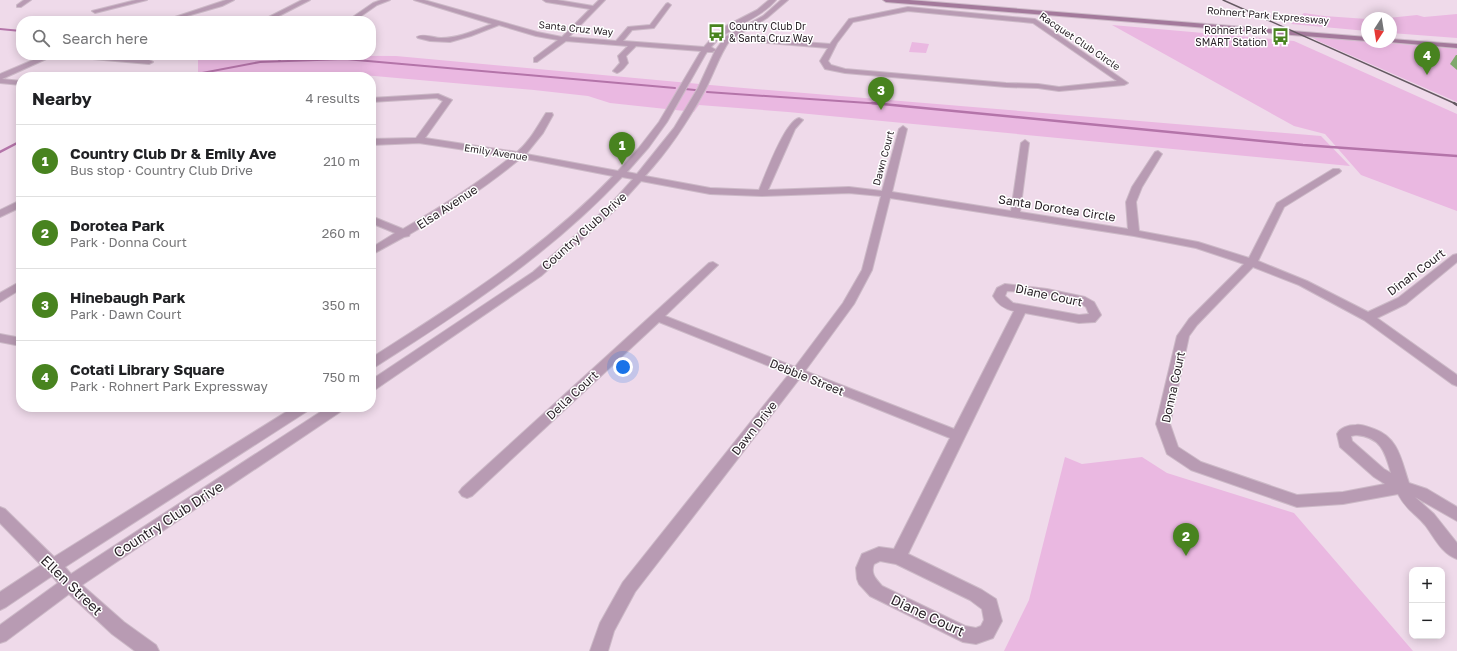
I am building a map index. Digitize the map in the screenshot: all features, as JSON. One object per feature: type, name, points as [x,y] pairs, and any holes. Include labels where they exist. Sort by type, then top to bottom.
[{"type":"main road","name":"Rohnert Park Expressway","points":[[886,0],[1361,39]]},
{"type":"main road","name":"Rohnert Park Expressway","points":[[951,0],[1361,33]]},
{"type":"main road","points":[[1397,35],[1457,40]]},
{"type":"main road","points":[[1397,41],[1457,46]]},
{"type":"street","points":[[19,6],[28,0]]},
{"type":"street","points":[[96,12],[144,0]]},
{"type":"street","points":[[182,16],[220,5],[231,0]]},
{"type":"street","points":[[274,16],[307,0]]},
{"type":"street","points":[[357,16],[387,0]]},
{"type":"street","name":"Santa Cruz Way","points":[[417,0],[497,24],[536,34],[564,39],[720,51]]},
{"type":"street","points":[[546,0],[594,8]]},
{"type":"street","points":[[537,60],[564,39],[602,0]]},
{"type":"street","name":"Country Club Drive","points":[[376,361],[415,336],[514,267],[589,206],[652,139],[706,50],[718,35],[732,25],[766,6],[773,0]]},
{"type":"street","name":"Country Club Drive","points":[[376,383],[537,274],[611,209],[668,144],[700,92],[720,51],[731,36],[765,17],[785,0]]},
{"type":"street","name":"Santa Cruz Way","points":[[618,43],[630,28],[652,27],[668,5]]},
{"type":"street","name":"Racquet Club Circle","points":[[908,10],[1035,21],[1124,83],[1059,89],[1038,86],[1006,85],[845,71],[828,67],[824,61],[833,45],[851,20],[908,10]]},
{"type":"street","points":[[420,36],[429,40],[450,40],[497,24]]},
{"type":"street","points":[[718,35],[833,45]]},
{"type":"street","points":[[617,71],[624,63],[622,56],[634,44]]},
{"type":"street","points":[[0,78],[39,60]]},
{"type":"street","points":[[127,60],[150,62]]},
{"type":"street","points":[[0,69],[16,70]]},
{"type":"street","points":[[0,81],[16,83]]},
{"type":"street","points":[[376,100],[438,96],[448,100],[419,140]]},
{"type":"street","name":"Elsa Avenue","points":[[376,249],[405,234],[448,207],[519,156],[540,131],[550,115]]},
{"type":"street","points":[[762,193],[791,128],[799,120]]},
{"type":"street","name":"Dawn Court","points":[[885,194],[903,129]]},
{"type":"street","name":"Emily Avenue","points":[[376,142],[419,140],[519,156],[619,175]]},
{"type":"street","points":[[1015,214],[1025,143]]},
{"type":"street","points":[[1134,233],[1130,202],[1137,187],[1158,154]]},
{"type":"street","name":"Donna Court","points":[[1336,171],[1280,205],[1252,262],[1193,322],[1183,336],[1163,424],[1172,450],[1196,466],[1297,501],[1343,498],[1402,487],[1422,493],[1457,515]]},
{"type":"street","name":"Santa Dorotea Circle","points":[[619,175],[710,191],[762,193],[849,190],[885,194],[1134,233],[1198,245],[1252,262],[1303,283],[1368,317],[1457,381]]},
{"type":"street","name":"Dawn Drive","points":[[599,651],[606,628],[629,587],[797,373],[848,304],[867,270],[885,194]]},
{"type":"street","points":[[0,214],[16,206]]},
{"type":"street","points":[[376,221],[405,234]]},
{"type":"street","name":"Dinah Court","points":[[1368,317],[1402,301],[1457,257]]},
{"type":"street","name":"Della Court","points":[[467,492],[713,265]]},
{"type":"street","points":[[0,298],[16,287]]},
{"type":"street","name":"Diane Court","points":[[1005,287],[1016,288],[1075,298],[1086,302],[1094,308],[1095,315],[1091,319],[1079,319],[1021,309],[1009,306],[1001,300],[999,296],[1001,290],[1005,287]]},
{"type":"street","name":"Diane Court","points":[[898,557],[1021,309]]},
{"type":"street","name":"Debbie Street","points":[[657,317],[958,436]]},
{"type":"street","points":[[0,338],[16,341]]},
{"type":"street","name":"Country Club Drive","points":[[0,602],[53,566],[296,412]]},
{"type":"street","name":"Country Club Drive","points":[[0,635],[70,584],[330,412]]},
{"type":"street","points":[[1402,487],[1410,502],[1431,521],[1441,538],[1450,548],[1457,552]]},
{"type":"street","name":"Ellen Street","points":[[0,514],[70,584],[118,628],[150,651]]},
{"type":"street","name":"Diane Court","points":[[879,554],[898,557],[976,595],[990,605],[993,621],[987,632],[976,636],[963,634],[876,591],[865,579],[864,568],[868,559],[879,554]]},
{"type":"shaded area","points":[[1304,13],[1361,19],[1361,30],[1291,24]]},
{"type":"shaded area","points":[[1457,14],[1457,38],[1397,33],[1397,17],[1417,15],[1424,17]]},
{"type":"shaded area","points":[[1112,25],[1294,41],[1457,114],[1457,211],[1361,175],[1325,134],[1294,126]]},
{"type":"shaded area","points":[[1310,36],[1361,41],[1361,48],[1397,48],[1397,44],[1457,49],[1457,102],[1318,41]]},
{"type":"shaded area","points":[[912,42],[929,44],[926,53],[909,52]]},
{"type":"shaded area","points":[[376,56],[396,56],[732,87],[1321,136],[1350,166],[788,112],[699,105],[694,112],[610,103],[588,96],[376,76],[376,72],[198,72],[198,60],[376,60]]},
{"type":"shaded area","points":[[1065,457],[1082,464],[1142,457],[1167,473],[1294,513],[1413,651],[1004,651],[1029,600]]},
{"type":"waterway","points":[[0,29],[16,31]]},
{"type":"waterway","points":[[207,72],[260,62],[317,60]]},
{"type":"waterway","points":[[356,60],[675,88]]},
{"type":"waterway","points":[[685,89],[695,90]]},
{"type":"waterway","points":[[707,92],[881,104]]},
{"type":"waterway","points":[[872,103],[881,104]]},
{"type":"waterway","points":[[881,104],[1303,145],[1457,156]]},
{"type":"waterway","points":[[0,152],[16,144]]},
{"type":"railway","points":[[1223,0],[1454,103]]},
{"type":"place","name":"Country Club Dr & Santa Cruz Way","points":[[716,32]]},
{"type":"place","name":"Rohnert Park SMART Station","points":[[1280,36]]},
{"type":"place","name":"Cotati Library Square","points":[[1427,75]]},
{"type":"place","name":"Hinebaugh Park","points":[[881,110]]},
{"type":"place","name":"Country Club Dr & Emily Ave","points":[[622,165]]},
{"type":"place","name":"Dorotea Park","points":[[1186,556]]}]
